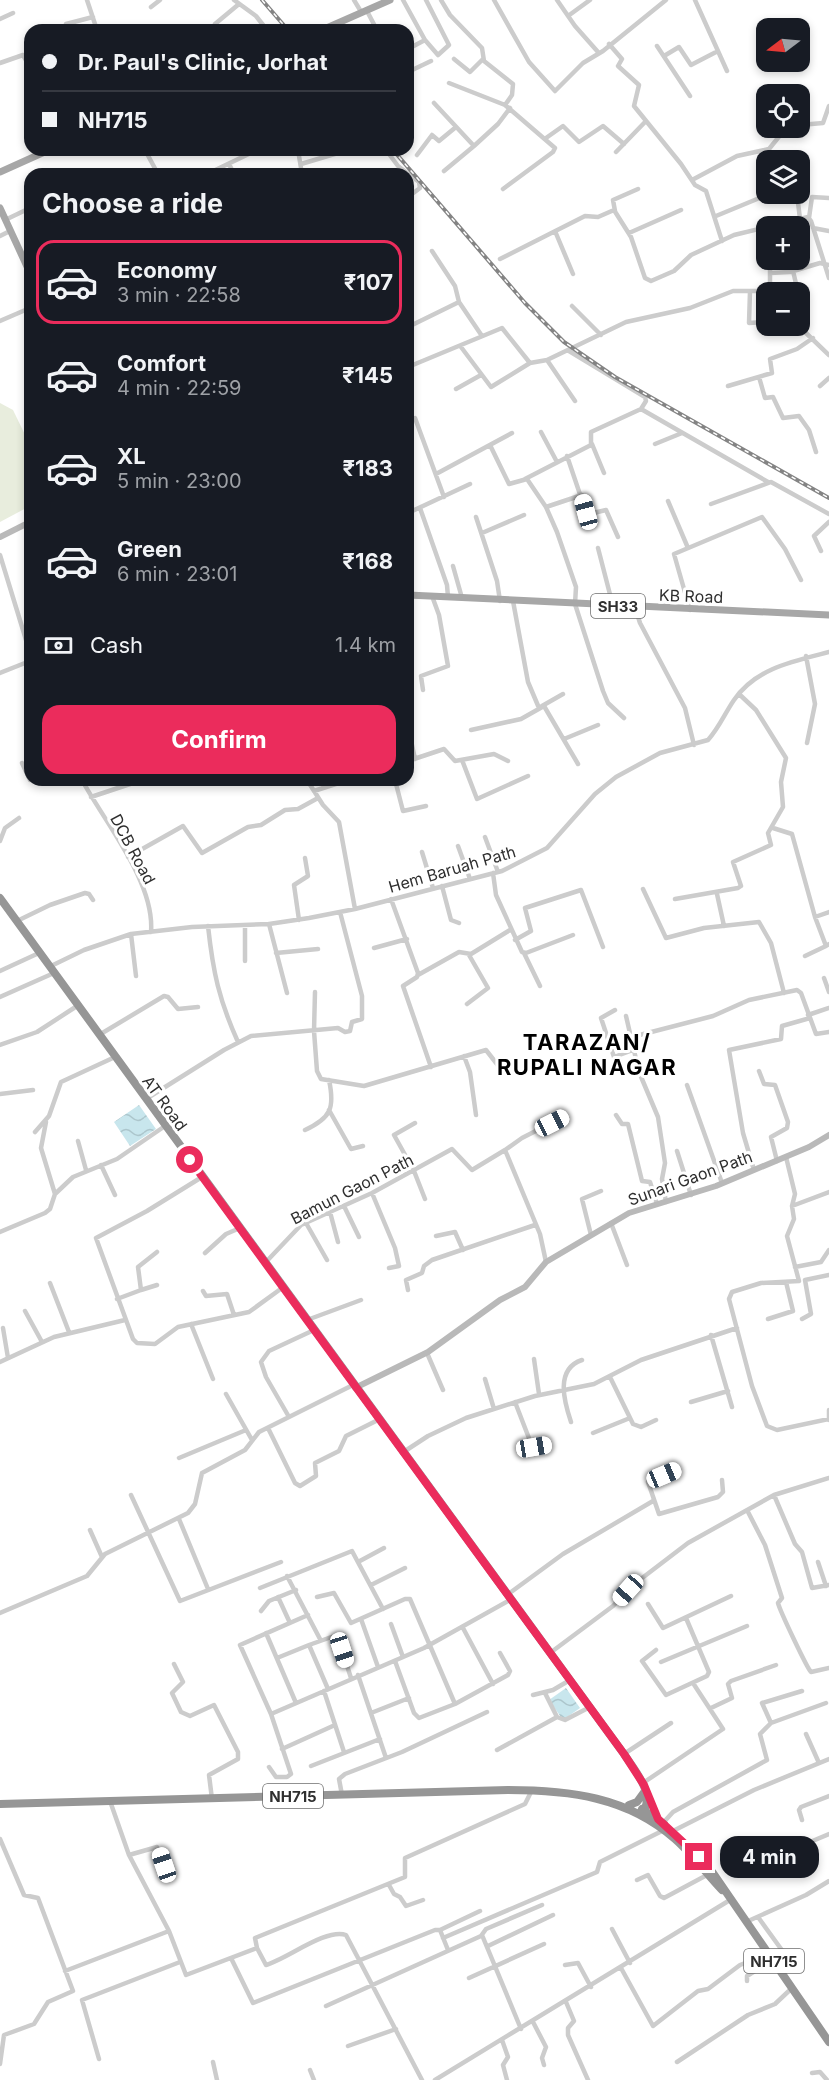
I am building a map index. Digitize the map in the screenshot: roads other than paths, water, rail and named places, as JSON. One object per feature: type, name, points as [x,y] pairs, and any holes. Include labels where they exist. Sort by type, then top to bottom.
[{"type":"highway","name":"AT Road","points":[[0,898],[402,1453],[624,1754],[664,1826]]},
{"type":"highway","points":[[629,1804],[637,1802],[644,1787]]},
{"type":"highway","points":[[643,1812],[644,1787]]},
{"type":"highway","name":"NH715","points":[[0,1803],[532,1790],[586,1794]]},
{"type":"highway","points":[[586,1794],[599,1794],[629,1804],[664,1826],[713,1873],[722,1890]]},
{"type":"highway","points":[[586,1794],[643,1812],[664,1826],[722,1890]]},
{"type":"highway","name":"NH715","points":[[722,1890],[827,2034],[829,2042]]},
{"type":"main road","points":[[328,24],[380,0]]},
{"type":"main road","points":[[336,24],[390,0]]},
{"type":"main road","points":[[346,24],[397,0]]},
{"type":"main road","points":[[0,172],[36,156]]},
{"type":"main road","points":[[0,208],[24,260]]},
{"type":"main road","name":"KB Road","points":[[414,595],[829,615]]},
{"type":"street","points":[[87,0],[95,24]]},
{"type":"street","points":[[151,7],[160,0]]},
{"type":"street","points":[[234,0],[261,24]]},
{"type":"street","points":[[354,0],[360,10]]},
{"type":"street","points":[[403,0],[425,40],[438,55],[449,45],[426,0]]},
{"type":"street","points":[[441,0],[450,15],[482,48],[483,59],[513,84],[508,107],[498,124],[444,171]]},
{"type":"street","points":[[494,0],[527,59],[555,92],[580,66],[666,0]]},
{"type":"street","points":[[558,0],[568,16],[598,52]]},
{"type":"street","points":[[568,16],[590,0]]},
{"type":"street","points":[[695,0],[728,71]]},
{"type":"street","points":[[214,24],[239,4]]},
{"type":"street","points":[[0,19],[13,13]]},
{"type":"street","points":[[368,13],[374,24]]},
{"type":"street","points":[[66,24],[93,17]]},
{"type":"street","points":[[414,46],[425,40]]},
{"type":"street","points":[[609,44],[622,59],[619,67],[639,84],[633,104],[696,187],[706,191],[716,216],[722,241]]},
{"type":"street","points":[[657,46],[690,96]]},
{"type":"street","points":[[664,56],[679,47],[691,66],[718,51]]},
{"type":"street","points":[[0,63],[23,55],[24,57]]},
{"type":"street","points":[[454,59],[470,72],[483,59]]},
{"type":"street","points":[[414,69],[431,61]]},
{"type":"street","points":[[449,83],[508,107],[546,138],[555,151],[503,189]]},
{"type":"street","points":[[434,103],[474,146]]},
{"type":"street","points":[[810,125],[826,125],[829,106]]},
{"type":"street","points":[[616,152],[646,121]]},
{"type":"street","points":[[546,138],[563,126],[579,142],[603,126],[624,144]]},
{"type":"street","points":[[417,155],[432,135],[439,141],[456,127]]},
{"type":"street","points":[[692,180],[737,156],[771,148],[778,138]]},
{"type":"street","points":[[220,168],[245,156]]},
{"type":"street","points":[[300,156],[301,168]]},
{"type":"street","points":[[301,164],[328,156]]},
{"type":"street","points":[[390,156],[401,168]]},
{"type":"street","points":[[229,164],[231,168]]},
{"type":"street","points":[[414,178],[419,182],[420,188],[414,192]]},
{"type":"street","points":[[638,189],[613,200],[615,211],[628,233],[645,278],[649,282],[674,271],[687,257],[744,231],[756,228]]},
{"type":"street","points":[[809,216],[812,197],[829,198]]},
{"type":"street","points":[[716,216],[756,199]]},
{"type":"street","points":[[628,233],[681,210]]},
{"type":"street","points":[[5,220],[24,211]]},
{"type":"street","points":[[500,259],[587,215],[596,218],[615,211]]},
{"type":"street","points":[[810,220],[829,278]]},
{"type":"street","points":[[813,228],[829,231]]},
{"type":"street","points":[[0,236],[10,231]]},
{"type":"street","points":[[555,231],[573,274]]},
{"type":"street","points":[[432,251],[456,288],[459,302],[483,336]]},
{"type":"street","points":[[461,347],[491,387],[530,363],[547,360],[569,351],[626,322],[690,308],[734,291],[769,291],[770,273],[826,264]]},
{"type":"street","points":[[793,271],[796,282]]},
{"type":"street","points":[[750,291],[748,323],[756,323]]},
{"type":"street","points":[[414,324],[459,302]]},
{"type":"street","points":[[572,306],[601,335]]},
{"type":"street","points":[[0,321],[24,311]]},
{"type":"street","points":[[414,365],[502,328],[530,363]]},
{"type":"street","points":[[810,335],[829,355]]},
{"type":"street","points":[[728,386],[772,373],[771,358],[797,349],[813,338]]},
{"type":"street","points":[[569,351],[645,397],[646,401],[641,409],[591,432],[592,444],[604,473]]},
{"type":"street","points":[[547,360],[575,401]]},
{"type":"street","points":[[456,389],[481,375]]},
{"type":"street","points":[[759,377],[765,398],[773,397],[783,418],[799,416],[810,430],[816,452]]},
{"type":"street","points":[[820,386],[829,379]]},
{"type":"street","points":[[641,409],[768,482],[829,514]]},
{"type":"street","points":[[415,418],[444,497]]},
{"type":"street","points":[[541,432],[557,462]]},
{"type":"street","points":[[436,474],[512,433]]},
{"type":"street","points":[[655,444],[682,433]]},
{"type":"street","points":[[490,445],[512,486],[592,444]]},
{"type":"street","points":[[567,456],[588,513],[606,510],[618,537]]},
{"type":"street","points":[[525,479],[546,507],[574,583],[575,604],[605,698],[624,718]]},
{"type":"street","points":[[711,504],[768,482]]},
{"type":"street","points":[[414,510],[470,484]]},
{"type":"street","points":[[546,507],[582,495]]},
{"type":"street","points":[[668,501],[688,548]]},
{"type":"street","points":[[420,508],[447,585],[448,598]]},
{"type":"street","points":[[482,533],[524,515]]},
{"type":"street","points":[[690,610],[674,556],[676,552],[762,516],[785,549],[801,580]]},
{"type":"street","points":[[477,517],[500,601]]},
{"type":"street","points":[[821,551],[814,536],[829,522]]},
{"type":"street","points":[[0,537],[24,525]]},
{"type":"street","points":[[598,548],[613,606]]},
{"type":"street","points":[[0,555],[24,633]]},
{"type":"street","points":[[453,566],[462,598]]},
{"type":"street","points":[[423,690],[421,676],[448,666],[439,615],[432,596]]},
{"type":"street","points":[[513,601],[528,682],[541,707],[545,707],[578,764]]},
{"type":"street","points":[[635,607],[638,620],[685,708],[694,745]]},
{"type":"street","name":"Hem Baruah Path","points":[[0,997],[84,950],[131,934],[299,920],[355,909],[518,865],[547,848],[590,798],[612,781],[660,753],[694,745],[711,737],[738,694],[764,673],[806,656],[829,652]]},
{"type":"street","points":[[806,656],[815,704],[807,742]]},
{"type":"street","points":[[0,673],[24,663]]},
{"type":"street","points":[[471,730],[521,719],[563,694]]},
{"type":"street","points":[[675,899],[717,894],[740,887],[733,862],[770,847],[768,833],[773,828],[784,803],[781,782],[786,758],[756,710],[738,694]]},
{"type":"street","points":[[564,739],[598,725]]},
{"type":"street","points":[[414,754],[415,759],[444,749],[453,760],[494,754],[508,761]]},
{"type":"street","points":[[462,760],[477,799],[528,776]]},
{"type":"street","points":[[22,763],[24,767]]},
{"type":"street","name":"DCB Road","points":[[85,786],[128,857],[148,903],[151,933]]},
{"type":"street","points":[[91,798],[125,786]]},
{"type":"street","points":[[311,786],[339,822],[355,909]]},
{"type":"street","points":[[314,791],[329,786]]},
{"type":"street","points":[[397,786],[403,811],[426,806]]},
{"type":"street","points":[[128,857],[183,826],[202,853],[250,826],[261,825],[285,810],[298,809],[318,798]]},
{"type":"street","points":[[0,841],[6,828],[19,818]]},
{"type":"street","points":[[773,828],[792,834],[815,917],[828,945],[805,956]]},
{"type":"street","points":[[485,837],[495,873],[495,892],[510,930],[540,986]]},
{"type":"street","points":[[458,846],[470,879]]},
{"type":"street","points":[[422,852],[433,888]]},
{"type":"street","points":[[299,920],[294,885],[308,876],[305,858]]},
{"type":"street","points":[[442,886],[451,920],[459,923]]},
{"type":"street","points":[[643,889],[666,938],[704,928],[754,920],[762,924],[771,943],[784,993]]},
{"type":"street","points":[[515,940],[531,930],[525,908],[581,890],[603,947]]},
{"type":"street","points":[[16,921],[50,905],[85,893],[89,894],[93,900]]},
{"type":"street","points":[[717,894],[724,926]]},
{"type":"street","points":[[391,899],[418,975]]},
{"type":"street","points":[[146,1100],[251,1036],[338,1028],[347,1032],[352,1022],[362,1019],[362,996],[340,912]]},
{"type":"street","points":[[815,917],[829,912]]},
{"type":"street","points":[[268,924],[287,993]]},
{"type":"street","points":[[245,925],[245,961]]},
{"type":"street","points":[[208,926],[213,968],[221,1004],[238,1042]]},
{"type":"street","points":[[469,955],[510,930]]},
{"type":"street","points":[[131,934],[136,976]]},
{"type":"street","points":[[524,953],[573,935]]},
{"type":"street","points":[[374,948],[406,939]]},
{"type":"street","points":[[276,953],[318,949]]},
{"type":"street","points":[[431,1067],[403,986],[459,952],[469,955],[488,988],[467,1004]]},
{"type":"street","points":[[0,971],[39,953]]},
{"type":"street","points":[[824,978],[829,992]]},
{"type":"street","points":[[632,1037],[713,1016],[749,1000],[800,991],[816,1034],[829,1032]]},
{"type":"street","points":[[315,992],[314,1031],[318,1076],[364,1086],[486,1050],[500,1068]]},
{"type":"street","points":[[99,1035],[164,996],[168,997],[178,1009],[198,1007]]},
{"type":"street","points":[[0,1045],[37,1032],[77,1006]]},
{"type":"street","points":[[754,1170],[743,1133],[729,1050],[781,1039],[782,1026],[829,1008]]},
{"type":"street","points":[[615,1010],[601,1018],[614,1057],[633,1050]]},
{"type":"street","points":[[626,1016],[633,1050],[658,1117],[665,1163],[662,1179],[666,1202]]},
{"type":"street","points":[[464,1056],[470,1072],[476,1115]]},
{"type":"street","points":[[55,1194],[41,1148],[46,1122],[61,1082],[115,1057]]},
{"type":"street","points":[[759,1071],[764,1084],[775,1085],[788,1122],[787,1128],[771,1137],[777,1161]]},
{"type":"street","points":[[305,1130],[323,1121],[329,1110],[333,1099],[329,1080]]},
{"type":"street","points":[[687,1085],[722,1183]]},
{"type":"street","points":[[0,1094],[33,1090]]},
{"type":"street","points":[[329,1110],[351,1149],[363,1146]]},
{"type":"street","points":[[616,1115],[622,1124],[628,1124],[642,1181],[650,1182],[657,1204]]},
{"type":"street","points":[[546,1262],[535,1225],[505,1150],[516,1141],[565,1116]]},
{"type":"street","points":[[35,1132],[46,1122]]},
{"type":"street","points":[[415,1123],[394,1135],[414,1171],[425,1199]]},
{"type":"street","points":[[0,1232],[45,1213],[50,1209],[55,1194],[70,1179],[86,1170],[117,1159],[165,1126]]},
{"type":"street","name":"Sunari Gaon Path","points":[[354,1387],[427,1353],[464,1324],[527,1285],[546,1262],[634,1211],[691,1195],[722,1183],[786,1157],[829,1135]]},
{"type":"street","points":[[78,1141],[86,1170]]},
{"type":"street","name":"Bamun Gaon Path","points":[[265,1263],[290,1235],[306,1222],[372,1193],[449,1150],[455,1151],[472,1170],[505,1150]]},
{"type":"street","points":[[677,1151],[691,1195]]},
{"type":"street","points":[[786,1157],[795,1191],[792,1206],[794,1219],[787,1233],[799,1281]]},
{"type":"street","points":[[101,1165],[115,1195]]},
{"type":"street","points":[[202,1177],[120,1226],[96,1237],[117,1299],[134,1339],[141,1344],[155,1344],[174,1329],[249,1312],[282,1288]]},
{"type":"street","points":[[591,1235],[582,1199],[601,1191]]},
{"type":"street","points":[[792,1206],[829,1192]]},
{"type":"street","points":[[372,1193],[395,1248],[399,1266],[389,1268]]},
{"type":"street","points":[[344,1206],[359,1237]]},
{"type":"street","points":[[330,1212],[338,1242]]},
{"type":"street","points":[[306,1222],[327,1260]]},
{"type":"street","points":[[611,1224],[627,1265]]},
{"type":"street","points":[[408,1290],[406,1280],[422,1273],[429,1262],[535,1225]]},
{"type":"street","points":[[205,1253],[224,1235],[240,1228]]},
{"type":"street","points":[[436,1236],[455,1232],[463,1250]]},
{"type":"street","points":[[795,1267],[821,1262],[829,1250]]},
{"type":"street","points":[[141,1290],[138,1267],[157,1252]]},
{"type":"street","points":[[829,1275],[799,1281],[761,1283],[732,1292],[729,1297],[752,1386],[769,1429],[800,1427],[829,1420],[829,1410]]},
{"type":"street","points":[[802,1319],[811,1314],[806,1280]]},
{"type":"street","points":[[768,1319],[793,1311],[786,1282]]},
{"type":"street","points":[[50,1283],[69,1332]]},
{"type":"street","points":[[117,1299],[157,1285]]},
{"type":"street","points":[[203,1291],[206,1296],[227,1294],[234,1315]]},
{"type":"street","points":[[307,1320],[361,1300]]},
{"type":"street","points":[[25,1311],[42,1342]]},
{"type":"street","points":[[0,1362],[69,1332],[125,1320]]},
{"type":"street","points":[[191,1324],[213,1379]]},
{"type":"street","points":[[3,1328],[8,1358]]},
{"type":"street","points":[[402,1453],[437,1431],[494,1409],[539,1395],[586,1386],[610,1377],[641,1360],[737,1328]]},
{"type":"street","points":[[289,1418],[266,1377],[261,1362],[269,1352],[314,1330]]},
{"type":"street","points":[[711,1335],[732,1407]]},
{"type":"street","points":[[427,1353],[443,1390]]},
{"type":"street","points":[[534,1359],[539,1395]]},
{"type":"street","points":[[572,1422],[564,1389],[569,1367],[582,1360]]},
{"type":"street","points":[[610,1377],[630,1418],[638,1427],[656,1420]]},
{"type":"street","points":[[485,1379],[494,1409]]},
{"type":"street","points":[[0,1613],[87,1576],[95,1570],[102,1557],[179,1519],[195,1504],[202,1473],[245,1450],[252,1440],[268,1428],[354,1387]]},
{"type":"street","points":[[691,1402],[728,1391]]},
{"type":"street","points":[[226,1394],[252,1440]]},
{"type":"street","points":[[515,1402],[532,1446],[548,1445]]},
{"type":"street","points":[[593,1433],[630,1418]]},
{"type":"street","points":[[268,1428],[295,1483],[300,1486],[316,1476],[315,1463],[340,1449],[346,1436],[378,1420]]},
{"type":"street","points":[[179,1458],[246,1430]]},
{"type":"street","points":[[679,1469],[648,1482],[657,1512],[663,1514],[715,1498],[723,1492],[722,1480]]},
{"type":"street","points":[[550,1653],[613,1606],[633,1585],[682,1546],[774,1495],[829,1478]]},
{"type":"street","points":[[131,1495],[180,1601],[281,1562]]},
{"type":"street","points":[[774,1495],[795,1544],[802,1552],[812,1588],[827,1585],[818,1562]]},
{"type":"street","points":[[271,1714],[404,1657],[463,1628],[508,1598],[563,1554],[653,1502]]},
{"type":"street","points":[[747,1510],[770,1560],[782,1597],[778,1603],[781,1615],[793,1633],[807,1667],[811,1672],[829,1668]]},
{"type":"street","points":[[179,1519],[208,1589]]},
{"type":"street","points":[[90,1530],[102,1557]]},
{"type":"street","points":[[358,1562],[384,1548]]},
{"type":"street","points":[[260,1588],[349,1551],[354,1554],[383,1609]]},
{"type":"street","points":[[371,1585],[405,1568]]},
{"type":"street","points":[[287,1576],[320,1639]]},
{"type":"street","points":[[261,1611],[266,1603],[296,1590]]},
{"type":"street","points":[[317,1597],[334,1593],[350,1623],[410,1599],[455,1704]]},
{"type":"street","points":[[648,1604],[661,1628],[731,1596]]},
{"type":"street","points":[[278,1597],[290,1623]]},
{"type":"street","points":[[269,1767],[276,1777],[289,1777],[290,1772],[271,1714],[240,1647],[308,1615]]},
{"type":"street","points":[[656,1650],[642,1661],[665,1695],[709,1673],[686,1618]]},
{"type":"street","points":[[361,1619],[378,1667]]},
{"type":"street","points":[[391,1624],[404,1657]]},
{"type":"street","points":[[661,1662],[747,1626]]},
{"type":"street","points":[[463,1628],[493,1684]]},
{"type":"street","points":[[266,1634],[296,1703]]},
{"type":"street","points":[[277,1658],[320,1639],[337,1635],[351,1678]]},
{"type":"street","points":[[309,1645],[326,1690],[344,1752]]},
{"type":"street","points":[[395,1661],[414,1713],[419,1718],[455,1704],[509,1673],[500,1653]]},
{"type":"street","points":[[174,1664],[183,1682],[172,1693],[181,1712],[188,1716],[214,1705],[238,1752],[238,1759],[209,1775],[212,1799]]},
{"type":"street","points":[[711,1708],[732,1698],[729,1682],[776,1665]]},
{"type":"street","points":[[358,1676],[386,1758]]},
{"type":"street","points":[[533,1695],[545,1693],[570,1680]]},
{"type":"street","points":[[644,1787],[723,1729],[693,1683]]},
{"type":"street","points":[[771,1724],[763,1702],[802,1691]]},
{"type":"street","points":[[545,1693],[557,1717],[565,1720],[590,1707]]},
{"type":"street","points":[[371,1713],[409,1698]]},
{"type":"street","points":[[664,1826],[673,1812],[767,1760],[760,1734],[771,1724],[826,1703]]},
{"type":"street","points":[[342,1795],[339,1782],[342,1776],[487,1712]]},
{"type":"street","points":[[497,1749],[557,1717]]},
{"type":"street","points":[[624,1754],[671,1723]]},
{"type":"street","points":[[282,1749],[335,1725]]},
{"type":"street","points":[[806,1734],[819,1763]]},
{"type":"street","points":[[311,1766],[380,1739]]},
{"type":"street","points":[[443,1938],[595,1873],[603,1861],[664,1826],[829,1760]]},
{"type":"street","points":[[422,2080],[348,1937],[342,1933],[325,1937],[266,1965],[257,1948],[255,1938],[260,1934],[278,1931],[389,1885],[406,1875],[404,1860],[407,1857],[525,1804],[532,1790]]},
{"type":"street","points":[[802,1820],[799,1810],[801,1807],[829,1796]]},
{"type":"street","points":[[110,1801],[129,1856],[169,1930],[184,1973],[189,1975],[257,1948]]},
{"type":"street","points":[[791,1850],[829,1834]]},
{"type":"street","points":[[0,1839],[24,1894],[38,1898],[73,1991],[48,2002],[34,2024],[4,2035],[0,2064]]},
{"type":"street","points":[[129,1856],[157,1847],[169,1880]]},
{"type":"street","points":[[637,1880],[648,1875],[660,1896],[664,1898],[707,1875]]},
{"type":"street","points":[[746,1922],[806,1895],[829,1881]]},
{"type":"street","points":[[389,1885],[405,1906],[423,1900]]},
{"type":"street","points":[[435,2080],[591,1987],[730,1900]]},
{"type":"street","points":[[326,2006],[482,1935],[486,1929],[542,1905]]},
{"type":"street","points":[[231,1958],[254,2003],[435,1930],[440,1930],[480,1911]]},
{"type":"street","points":[[488,1946],[553,1915]]},
{"type":"street","points":[[621,1968],[653,2026],[698,1991],[706,1990],[740,1965],[784,1952],[758,1917]]},
{"type":"street","points":[[612,1929],[630,1963]]},
{"type":"street","points":[[65,1971],[169,1930]]},
{"type":"street","points":[[440,1930],[448,1950]]},
{"type":"street","points":[[482,1935],[521,2029]]},
{"type":"street","points":[[469,1978],[544,1944]]},
{"type":"street","points":[[747,1981],[747,1976],[771,1957]]},
{"type":"street","points":[[99,2059],[82,2000],[180,1962]]},
{"type":"street","points":[[566,1965],[578,1963],[591,1987]]},
{"type":"street","points":[[677,2062],[748,2015],[775,2004],[793,1987]]},
{"type":"street","points":[[566,2002],[573,2021],[568,2028],[568,2035],[586,2079]]},
{"type":"street","points":[[533,2022],[546,2047],[542,2058],[544,2065]]},
{"type":"street","points":[[348,2046],[396,2029]]},
{"type":"street","points":[[502,2040],[508,2056],[503,2066],[507,2080]]},
{"type":"street","points":[[213,2062],[217,2080]]},
{"type":"street","points":[[310,2070],[314,2080]]},
{"type":"street","points":[[812,2073],[820,2072],[827,2080]]},
{"type":"water","points":[[139,1105],[156,1129],[130,1146],[114,1122]]},
{"type":"water","points":[[566,1688],[580,1708],[563,1720],[549,1700]]},
{"type":"railway","points":[[262,0],[283,24]]},
{"type":"railway","points":[[398,156],[409,168]]},
{"type":"railway","points":[[414,174],[525,303],[564,342],[615,377],[829,498]]},
{"type":"district","name":"TARAZAN/ RUPALI NAGAR","points":[[587,1054]]}]
